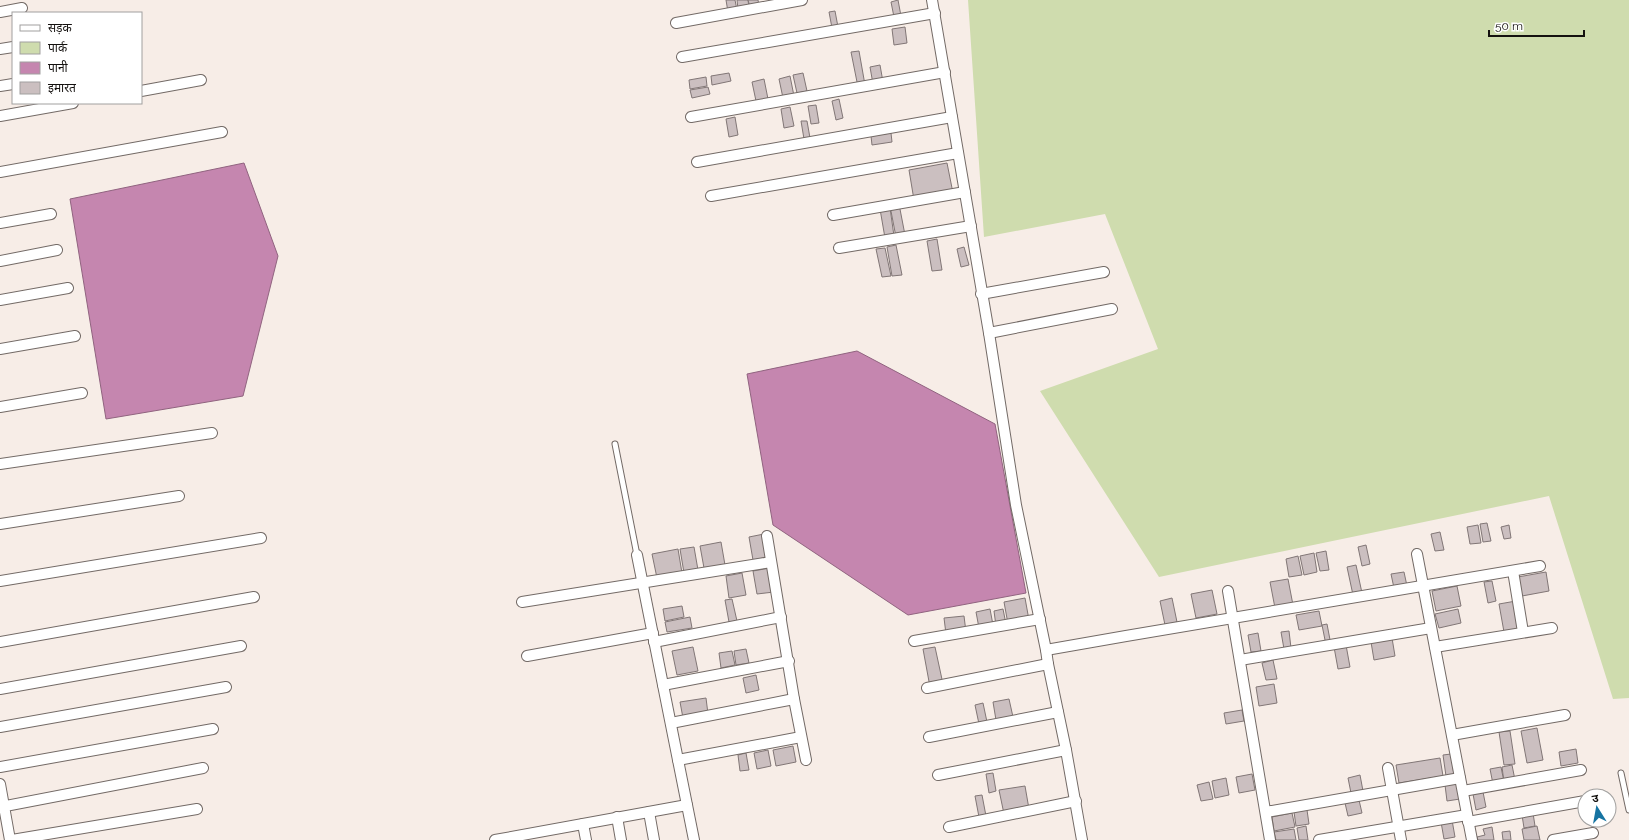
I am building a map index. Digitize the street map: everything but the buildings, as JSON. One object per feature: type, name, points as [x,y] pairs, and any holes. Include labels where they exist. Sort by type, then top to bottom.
[{"type":"street","points":[[676,24],[802,0]]},
{"type":"street","points":[[932,0],[989,333],[1016,505],[1066,750],[1082,840]]},
{"type":"street","points":[[0,12],[22,7]]},
{"type":"street","points":[[682,57],[935,13]]},
{"type":"street","points":[[0,49],[12,47]]},
{"type":"street","points":[[691,117],[945,72]]},
{"type":"street","points":[[142,91],[201,80]]},
{"type":"street","points":[[0,86],[12,84]]},
{"type":"street","points":[[0,116],[67,104]]},
{"type":"street","points":[[697,162],[952,116]]},
{"type":"street","points":[[0,172],[222,132]]},
{"type":"street","points":[[711,196],[958,153]]},
{"type":"street","points":[[833,215],[965,192]]},
{"type":"street","points":[[0,223],[51,214]]},
{"type":"street","points":[[839,248],[970,226]]},
{"type":"street","points":[[0,261],[57,250]]},
{"type":"street","points":[[982,294],[1104,272]]},
{"type":"street","points":[[0,300],[68,288]]},
{"type":"street","points":[[989,333],[1112,309]]},
{"type":"street","points":[[0,349],[75,336]]},
{"type":"street","points":[[0,407],[82,393]]},
{"type":"street","points":[[0,464],[212,433]]},
{"type":"street","points":[[0,524],[179,496]]},
{"type":"street","points":[[767,536],[789,661],[794,699],[806,760]]},
{"type":"street","points":[[0,581],[261,538]]},
{"type":"street","points":[[1417,554],[1472,840]]},
{"type":"street","points":[[637,555],[694,840]]},
{"type":"street","points":[[522,602],[771,562]]},
{"type":"street","points":[[1046,650],[1540,566]]},
{"type":"street","points":[[1513,571],[1523,632]]},
{"type":"street","points":[[1228,591],[1270,840]]},
{"type":"street","points":[[0,642],[254,597]]},
{"type":"street","points":[[527,656],[654,638],[781,617]]},
{"type":"street","points":[[914,641],[1040,619]]},
{"type":"street","points":[[1240,660],[1432,628]]},
{"type":"street","points":[[1435,647],[1552,628]]},
{"type":"street","points":[[0,689],[241,646]]},
{"type":"street","points":[[663,685],[789,661]]},
{"type":"street","points":[[927,688],[1048,664]]},
{"type":"street","points":[[0,727],[226,687]]},
{"type":"street","points":[[670,723],[794,699]]},
{"type":"street","points":[[929,737],[1058,712]]},
{"type":"street","points":[[1452,735],[1565,715]]},
{"type":"street","points":[[0,767],[214,729]]},
{"type":"street","points":[[678,760],[801,738]]},
{"type":"street","points":[[938,774],[1066,750]]},
{"type":"street","points":[[2,806],[203,768]]},
{"type":"street","points":[[1388,768],[1401,840]]},
{"type":"street","points":[[1463,791],[1581,770]]},
{"type":"street","points":[[1266,812],[1460,778]]},
{"type":"street","points":[[0,784],[2,806],[11,840],[197,808]]},
{"type":"street","points":[[949,827],[1076,801]]},
{"type":"street","points":[[1320,840],[1399,826],[1468,819],[1577,802]]},
{"type":"street","points":[[495,840],[531,837],[583,824],[687,804]]},
{"type":"street","points":[[649,812],[654,840]]},
{"type":"street","points":[[617,817],[621,840]]},
{"type":"street","points":[[583,824],[586,840]]},
{"type":"street","points":[[1553,840],[1593,833]]},
{"type":"lane","points":[[615,444],[637,555]]},
{"type":"lane","points":[[1621,773],[1629,810]]},
{"type":"green space","points":[[968,0],[1629,0],[1629,698],[1613,699],[1549,496],[1159,577],[1040,391],[1158,349],[1105,214],[984,237]]},
{"type":"water","points":[[244,163],[278,256],[243,396],[106,419],[70,199]]},
{"type":"water","points":[[857,351],[995,424],[1026,593],[908,615],[773,525],[747,374]]}]
